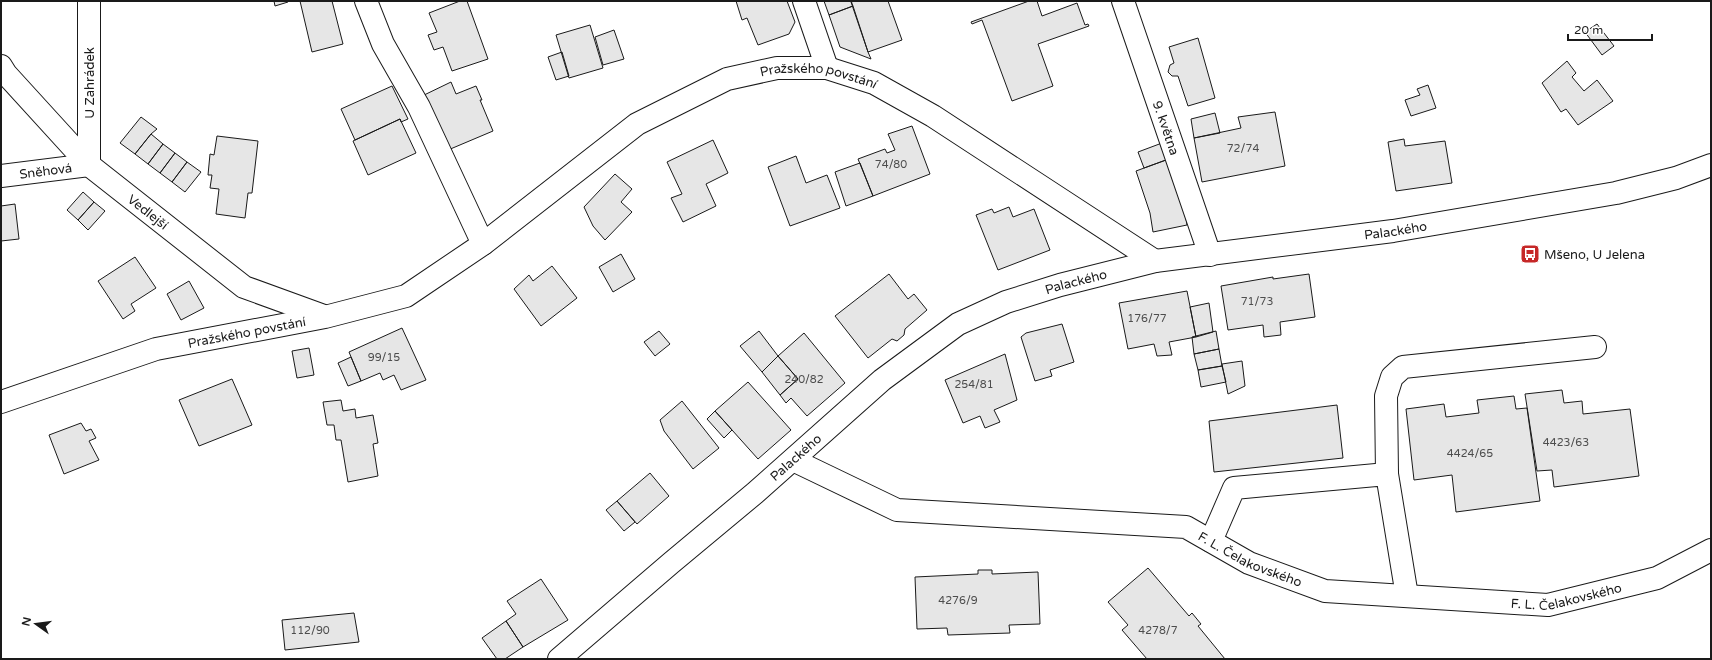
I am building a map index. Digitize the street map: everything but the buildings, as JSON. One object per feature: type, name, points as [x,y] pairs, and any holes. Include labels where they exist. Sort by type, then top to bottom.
[{"type":"street","name":"U Zahrádek","points":[[89,1],[89,165]]},
{"type":"street","points":[[366,1],[383,44],[419,107],[483,244]]},
{"type":"street","points":[[804,1],[827,68]]},
{"type":"street","name":"9. května","points":[[1123,1],[1210,255]]},
{"type":"street","name":"Vedlejší","points":[[1,66],[6,74],[89,165],[244,287],[325,317]]},
{"type":"street","name":"Pražského povstání","points":[[1,402],[156,349],[325,317],[406,296],[483,244],[637,124],[726,79],[777,68],[827,68],[874,84],[933,116],[1155,261]]},
{"type":"street","name":"Sněhová","points":[[1,176],[89,165]]},
{"type":"street","name":"Palackého","points":[[558,659],[793,460],[882,380],[958,324],[1006,302],[1060,284],[1155,261],[1393,231],[1616,193],[1676,178],[1711,165]]},
{"type":"street","points":[[1407,596],[1387,474],[1386,396],[1392,377],[1402,367],[1595,347]]},
{"type":"street","name":"F. L. Čelakovského","points":[[793,460],[897,510],[1186,527],[1249,563],[1325,591],[1548,605],[1656,578],[1711,550]]},
{"type":"street","points":[[1211,541],[1234,488],[1387,474]]},
{"type":"place","name":"Mšeno, U Jelena","points":[[1530,254]]}]
